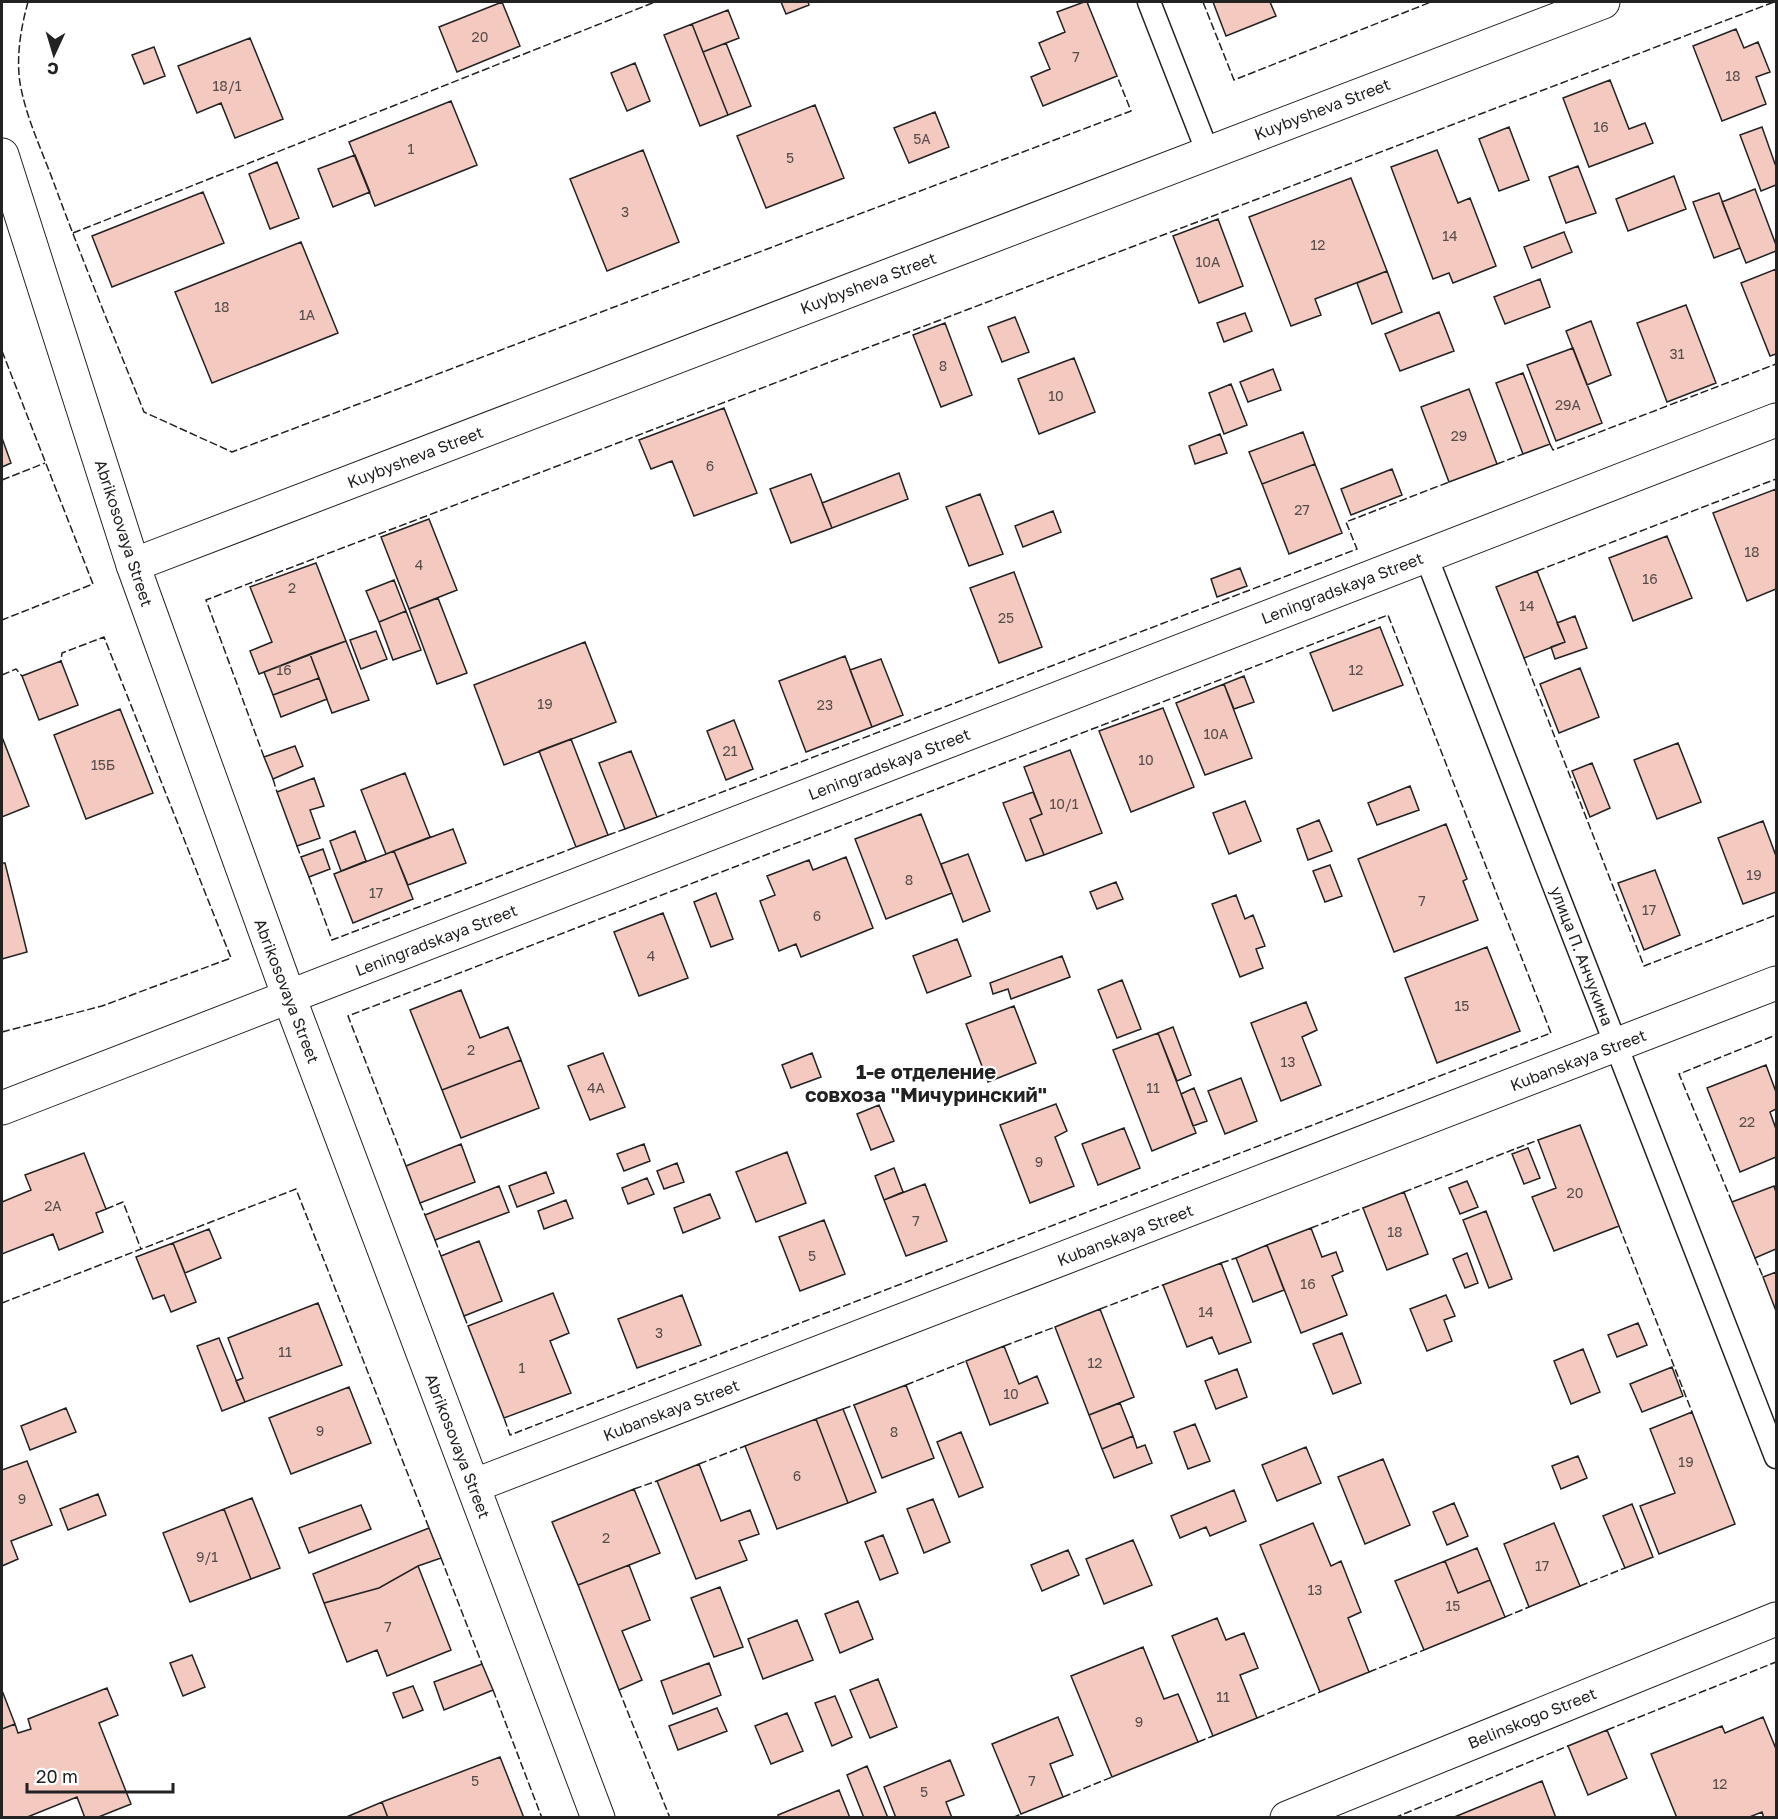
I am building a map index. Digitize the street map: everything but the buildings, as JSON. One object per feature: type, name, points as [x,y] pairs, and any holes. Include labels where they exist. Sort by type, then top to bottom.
[{"type":"street","name":"Kuybysheva Street","points":[[134,565],[1603,2]]},
{"type":"street","name":"Abrikosovaya Street","points":[[2,155],[134,565],[289,996],[598,1818]]},
{"type":"street","name":"Leningradskaya Street","points":[[2,1108],[1776,420]]},
{"type":"street","name":"Kubanskaya Street","points":[[473,1486],[1776,983]]},
{"type":"street","name":"Belinskogo Street","points":[[1287,1818],[1776,1619]]},
{"type":"lane","points":[[1149,2],[1208,153]]},
{"type":"lane","name":"улица П. Анчукина","points":[[1426,556],[1776,1457]]},
{"type":"fence","points":[[28,2],[19,52],[20,83],[26,109],[76,243],[144,412],[232,452],[1131,111],[1117,76]]},
{"type":"fence","points":[[73,233],[655,2]]},
{"type":"fence","points":[[1203,2],[1234,80],[1431,2]]},
{"type":"fence","points":[[264,757],[206,600],[1774,2]]},
{"type":"fence","points":[[2,351],[93,584],[2,620]]},
{"type":"fence","points":[[1550,444],[1553,450],[1776,364]]},
{"type":"fence","points":[[1497,464],[1523,454]]},
{"type":"fence","points":[[2,480],[45,463]]},
{"type":"fence","points":[[1537,571],[1776,479]]},
{"type":"fence","points":[[657,817],[1357,549],[1346,522],[1449,482]]},
{"type":"fence","points":[[406,1166],[348,1016],[1388,615],[1551,1033],[510,1435],[504,1418]]},
{"type":"fence","points":[[2,1032],[102,1006],[231,958],[104,637],[62,653],[61,661]]},
{"type":"fence","points":[[1524,658],[1644,966],[1776,915]]},
{"type":"fence","points":[[2,675],[16,669],[22,676]]},
{"type":"fence","points":[[273,779],[277,792]]},
{"type":"fence","points":[[608,835],[625,829]]},
{"type":"fence","points":[[297,846],[301,857]]},
{"type":"fence","points":[[309,877],[332,940],[576,847]]},
{"type":"fence","points":[[1732,1202],[1679,1074],[1776,1035]]},
{"type":"fence","points":[[1404,1192],[1538,1140]]},
{"type":"fence","points":[[2,1303],[296,1189],[429,1528]]},
{"type":"fence","points":[[106,1209],[123,1202],[141,1249]]},
{"type":"fence","points":[[420,1203],[425,1215]]},
{"type":"fence","points":[[1311,1228],[1363,1208]]},
{"type":"fence","points":[[1619,1226],[1692,1412]]},
{"type":"fence","points":[[435,1240],[441,1256]]},
{"type":"fence","points":[[1221,1263],[1236,1258]]},
{"type":"fence","points":[[1755,1258],[1763,1277]]},
{"type":"fence","points":[[1100,1309],[1163,1285]]},
{"type":"fence","points":[[464,1316],[468,1326]]},
{"type":"fence","points":[[1004,1346],[1055,1327]]},
{"type":"fence","points":[[906,1385],[966,1361]]},
{"type":"fence","points":[[843,1409],[854,1405]]},
{"type":"fence","points":[[699,1464],[745,1446]]},
{"type":"fence","points":[[634,1489],[657,1481]]},
{"type":"fence","points":[[441,1558],[482,1664]]},
{"type":"fence","points":[[1580,1586],[1625,1568]]},
{"type":"fence","points":[[1505,1617],[1529,1607]]},
{"type":"fence","points":[[1369,1672],[1424,1650]]},
{"type":"fence","points":[[1607,1730],[1776,1662]]},
{"type":"fence","points":[[493,1690],[542,1818]]},
{"type":"fence","points":[[619,1690],[670,1818]]},
{"type":"fence","points":[[1257,1718],[1320,1692]]},
{"type":"fence","points":[[1198,1742],[1213,1736]]},
{"type":"fence","points":[[1394,1818],[1568,1746]]},
{"type":"fence","points":[[1063,1797],[1112,1777]]},
{"type":"fence","points":[[1012,1818],[1021,1814]]},
{"type":"district","name":"1-е отделение совхоза \"Мичуринский\"","points":[[926,1082]]}]
